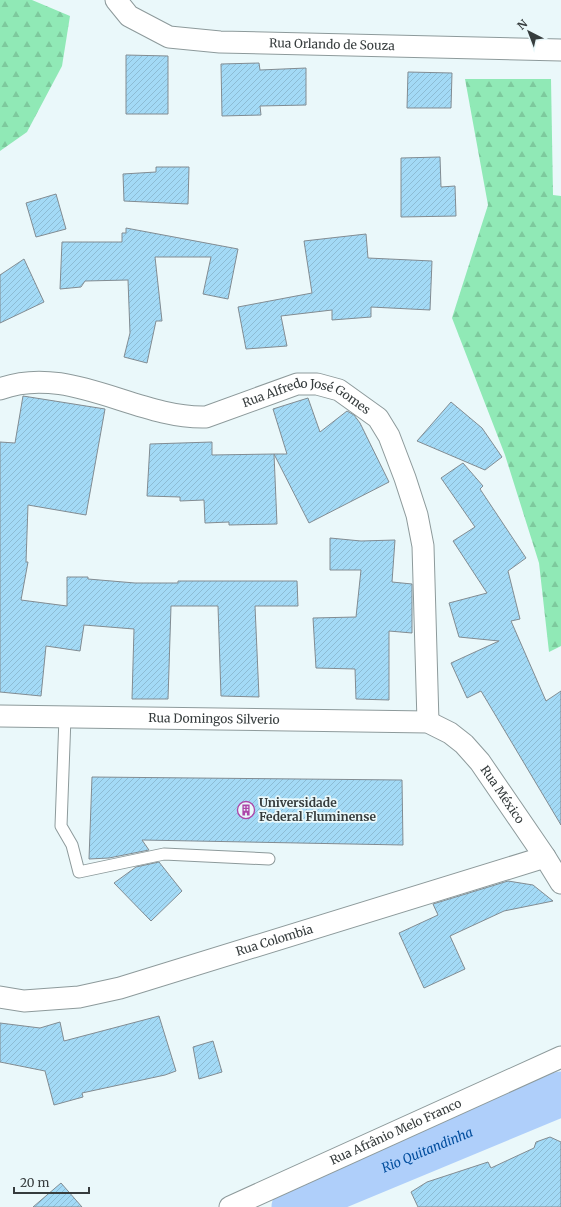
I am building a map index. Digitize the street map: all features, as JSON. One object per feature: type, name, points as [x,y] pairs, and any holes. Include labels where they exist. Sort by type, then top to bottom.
[{"type":"street","name":"Rua Orlando de Souza","points":[[116,0],[129,16],[169,37],[220,42],[561,50]]},
{"type":"street","name":"Rua Alfredo José Gomes","points":[[0,389],[14,384],[65,384],[130,403],[194,417],[206,417],[297,384],[318,384],[339,390],[361,404],[378,418],[389,436],[417,515],[423,546],[428,722]]},
{"type":"street","name":"Rua Domingos Silverio","points":[[0,716],[428,722]]},
{"type":"street","name":"Rua México","points":[[428,722],[450,732],[464,744],[480,762],[545,856],[561,883]]},
{"type":"street","name":"Rua Colombia","points":[[0,997],[24,1001],[78,998],[120,988],[545,856]]},
{"type":"street","name":"Rua Afrânio Melo Franco","points":[[230,1207],[561,1057]]},
{"type":"lane","points":[[65,717],[61,826],[72,846],[79,872],[164,854],[269,859]]},
{"type":"green space","points":[[0,0],[32,0],[70,16],[62,66],[27,132],[0,151]]},
{"type":"green space","points":[[465,79],[551,79],[553,195],[561,196],[561,646],[549,652],[539,563],[505,455],[452,318],[488,205]]},
{"type":"building","points":[[126,55],[168,56],[168,114],[126,114]]},
{"type":"building","points":[[259,63],[260,70],[306,68],[306,105],[260,106],[261,115],[222,116],[221,64]]},
{"type":"building","points":[[408,72],[452,73],[451,108],[407,108]]},
{"type":"building","points":[[440,157],[441,187],[455,186],[456,216],[401,217],[401,158]]},
{"type":"building","points":[[156,167],[189,167],[188,204],[124,201],[123,174],[156,172]]},
{"type":"building","points":[[56,194],[66,229],[36,237],[26,203]]},
{"type":"building","points":[[126,228],[238,249],[228,299],[203,294],[211,257],[155,257],[162,321],[156,321],[147,363],[124,357],[130,333],[128,280],[85,281],[81,287],[60,289],[62,242],[122,242],[122,233],[126,233]]},
{"type":"building","points":[[366,234],[368,258],[432,261],[430,310],[371,307],[371,317],[332,320],[332,310],[281,316],[287,346],[246,349],[238,307],[312,293],[304,241]]},
{"type":"building","points":[[24,259],[44,302],[0,323],[0,275]]},
{"type":"building","points":[[23,396],[105,409],[86,515],[28,505],[26,562],[28,562],[21,600],[67,606],[67,577],[88,577],[88,579],[135,583],[178,583],[178,581],[297,581],[298,606],[255,606],[259,697],[221,696],[218,606],[171,606],[168,699],[132,699],[134,629],[84,625],[80,651],[46,646],[41,696],[0,692],[0,442],[15,443]]},
{"type":"building","points":[[308,398],[320,432],[347,411],[354,415],[360,423],[389,482],[309,523],[274,454],[287,454],[273,409]]},
{"type":"building","points":[[451,402],[482,428],[502,457],[485,470],[417,441]]},
{"type":"building","points":[[212,442],[212,455],[274,454],[277,524],[229,525],[229,522],[205,523],[204,500],[180,501],[180,497],[147,496],[150,444]]},
{"type":"building","points":[[463,463],[483,486],[480,489],[526,558],[508,571],[520,619],[511,621],[546,701],[561,691],[561,825],[481,691],[467,698],[451,663],[499,641],[459,637],[449,603],[487,593],[453,541],[475,527],[441,478]]},
{"type":"building","points":[[330,538],[361,541],[395,540],[392,582],[412,584],[412,633],[389,631],[389,700],[356,699],[355,669],[316,668],[313,618],[356,617],[361,570],[330,570]]},
{"type":"building","name":"Universidade Federal Fluminense","points":[[92,777],[402,780],[403,845],[142,840],[149,850],[109,858],[89,859]]},
{"type":"building","points":[[159,862],[182,891],[151,921],[114,883],[136,867]]},
{"type":"building","points":[[508,881],[533,885],[553,901],[504,911],[450,936],[465,969],[424,988],[399,933],[438,915],[433,904]]},
{"type":"building","points":[[159,1016],[176,1071],[165,1075],[82,1093],[83,1097],[54,1105],[45,1071],[0,1062],[0,1023],[40,1028],[60,1022],[64,1041]]},
{"type":"building","points":[[213,1041],[222,1072],[199,1079],[193,1047]]},
{"type":"building","points":[[550,1137],[561,1142],[561,1207],[418,1207],[411,1192],[427,1182],[488,1162],[491,1168],[534,1148],[536,1142]]},
{"type":"building","points":[[61,1183],[82,1207],[33,1207]]},
{"type":"waterway","name":"Rio Quitandinha","points":[[294,1207],[320,1194],[561,1094]]},
{"type":"place","name":"Universidade Federal Fluminense","points":[[246,810]]}]
